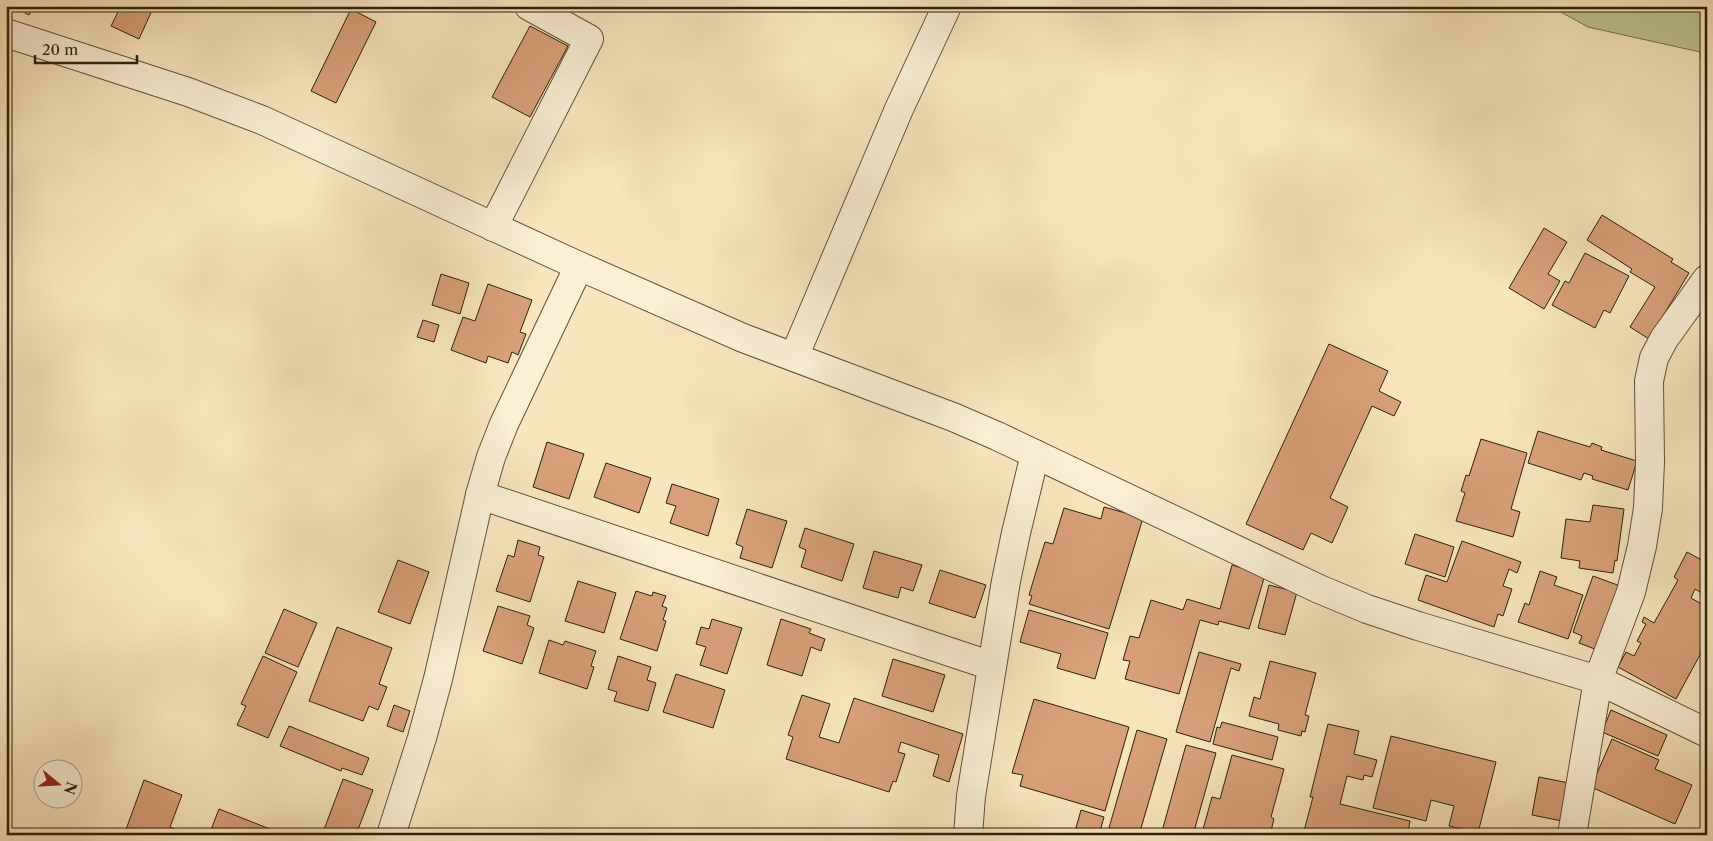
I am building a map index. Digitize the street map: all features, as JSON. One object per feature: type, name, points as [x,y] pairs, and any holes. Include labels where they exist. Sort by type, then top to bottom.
[{"type":"street","points":[[494,226],[589,39],[529,6]]},
{"type":"street","points":[[794,357],[899,109],[947,6]]},
{"type":"street","points":[[6,33],[188,92],[262,120],[579,266],[743,338],[953,417],[1036,454],[1319,589],[1367,609],[1418,626],[1598,680],[1707,733]]},
{"type":"street","points":[[391,835],[422,738],[438,679],[480,495],[491,457],[504,424],[579,266]]},
{"type":"street","points":[[1572,835],[1598,680],[1631,592],[1642,546],[1648,508],[1650,462],[1649,382],[1654,358],[1664,339],[1707,279]]},
{"type":"street","points":[[968,835],[972,796],[992,666],[1014,543],[1036,454]]},
{"type":"street","points":[[480,495],[992,666]]},
{"type":"green space","points":[[1550,6],[1707,6],[1707,95],[1700,52],[1588,27]]},
{"type":"building","points":[[12,6],[34,6],[29,15]]},
{"type":"building","points":[[121,6],[154,6],[139,39],[111,26]]},
{"type":"building","points":[[351,9],[376,22],[336,103],[311,91]]},
{"type":"building","points":[[530,26],[568,46],[530,117],[492,97]]},
{"type":"building","points":[[1602,215],[1673,259],[1671,262],[1689,273],[1649,339],[1630,327],[1655,287],[1630,272],[1632,269],[1587,240]]},
{"type":"building","points":[[1544,228],[1567,242],[1548,274],[1560,281],[1544,309],[1509,288]]},
{"type":"building","points":[[1585,253],[1629,276],[1610,313],[1604,310],[1595,328],[1552,305],[1565,281],[1569,283]]},
{"type":"building","points":[[441,274],[469,283],[460,314],[432,305]]},
{"type":"building","points":[[488,284],[532,300],[520,332],[526,334],[518,355],[512,352],[508,363],[488,356],[486,363],[451,350],[463,317],[475,321]]},
{"type":"building","points":[[423,320],[439,325],[434,342],[417,337]]},
{"type":"building","points":[[1329,344],[1388,371],[1379,391],[1401,402],[1394,416],[1372,406],[1330,498],[1348,507],[1332,543],[1311,533],[1303,550],[1246,524]]},
{"type":"building","points":[[1538,431],[1590,447],[1592,443],[1602,447],[1601,450],[1637,461],[1628,490],[1592,479],[1593,476],[1584,473],[1581,480],[1528,463]]},
{"type":"building","points":[[1481,439],[1527,453],[1511,509],[1520,512],[1513,537],[1456,521],[1465,493],[1461,491],[1466,475],[1469,476]]},
{"type":"building","points":[[547,442],[584,454],[569,499],[533,487]]},
{"type":"building","points":[[606,463],[651,478],[639,513],[594,497]]},
{"type":"building","points":[[672,484],[719,499],[708,536],[670,523],[676,506],[666,503]]},
{"type":"building","points":[[1593,505],[1624,509],[1617,561],[1615,560],[1613,573],[1579,568],[1580,561],[1561,558],[1566,519],[1590,522]]},
{"type":"building","points":[[1104,507],[1143,518],[1109,629],[1029,604],[1032,596],[1029,595],[1045,542],[1053,544],[1064,508],[1101,519]]},
{"type":"building","points":[[747,509],[787,521],[772,568],[740,558],[743,547],[736,544]]},
{"type":"building","points":[[805,528],[854,544],[842,581],[801,567],[806,550],[799,547]]},
{"type":"building","points":[[1415,534],[1454,547],[1445,577],[1405,564]]},
{"type":"building","points":[[518,540],[540,547],[538,555],[544,557],[530,602],[496,591],[508,555],[514,557]]},
{"type":"building","points":[[1462,541],[1521,562],[1517,573],[1509,569],[1503,586],[1512,589],[1503,616],[1498,614],[1494,627],[1418,600],[1426,575],[1447,582]]},
{"type":"building","points":[[874,551],[922,565],[913,591],[901,587],[898,598],[863,588]]},
{"type":"building","points":[[1687,552],[1707,563],[1707,596],[1695,589],[1691,598],[1707,607],[1707,642],[1676,699],[1618,667],[1626,652],[1634,656],[1641,643],[1637,641],[1646,624],[1642,622],[1644,617],[1654,623],[1678,580],[1674,577]]},
{"type":"building","points":[[398,560],[429,572],[410,624],[378,612]]},
{"type":"building","points":[[1232,565],[1265,575],[1249,629],[1219,621],[1218,625],[1200,620],[1179,694],[1125,679],[1130,661],[1123,660],[1130,636],[1139,638],[1151,600],[1183,610],[1187,599],[1220,609]]},
{"type":"building","points":[[940,570],[986,585],[975,618],[929,603]]},
{"type":"building","points":[[1540,571],[1557,577],[1554,585],[1583,595],[1568,639],[1518,622],[1525,603],[1529,605]]},
{"type":"building","points":[[1593,576],[1623,587],[1600,651],[1579,643],[1582,636],[1573,632]]},
{"type":"building","points":[[578,581],[616,593],[604,633],[565,621]]},
{"type":"building","points":[[1269,585],[1297,592],[1285,635],[1258,628]]},
{"type":"building","points":[[636,591],[652,596],[653,592],[666,596],[662,606],[667,608],[663,620],[666,621],[657,651],[620,639]]},
{"type":"building","points":[[498,606],[530,616],[527,625],[534,628],[522,664],[483,651]]},
{"type":"building","points":[[284,609],[317,623],[298,667],[265,653]]},
{"type":"building","points":[[1029,610],[1108,633],[1095,679],[1057,668],[1061,654],[1020,642]]},
{"type":"building","points":[[712,619],[742,628],[727,674],[700,665],[706,647],[696,644],[701,627],[709,629]]},
{"type":"building","points":[[781,619],[811,629],[809,633],[825,639],[821,651],[811,647],[802,676],[767,665]]},
{"type":"building","points":[[337,627],[392,648],[379,684],[387,687],[378,710],[369,706],[363,721],[309,701]]},
{"type":"building","points":[[549,640],[563,645],[565,641],[596,651],[591,666],[594,667],[587,689],[539,673]]},
{"type":"building","points":[[1199,652],[1241,664],[1239,671],[1231,668],[1210,742],[1176,732]]},
{"type":"building","points":[[263,656],[297,672],[268,738],[237,725],[246,706],[241,704]]},
{"type":"building","points":[[618,656],[651,667],[647,680],[656,683],[648,711],[614,701],[617,692],[608,689]]},
{"type":"building","points":[[893,659],[945,675],[933,712],[882,696]]},
{"type":"building","points":[[1270,661],[1316,673],[1305,715],[1309,716],[1305,732],[1302,731],[1301,736],[1278,730],[1279,724],[1249,716],[1254,697],[1260,699]]},
{"type":"building","points":[[676,674],[725,690],[713,728],[663,712]]},
{"type":"building","points":[[802,695],[830,704],[819,737],[839,743],[854,698],[963,734],[949,782],[933,776],[939,755],[901,742],[898,752],[905,754],[896,782],[893,781],[889,792],[786,759],[793,737],[788,735]]},
{"type":"building","points":[[1034,699],[1129,727],[1105,811],[1020,786],[1023,775],[1012,773]]},
{"type":"building","points":[[394,705],[410,711],[403,732],[387,726]]},
{"type":"building","points":[[1611,710],[1667,735],[1658,756],[1602,732]]},
{"type":"building","points":[[1222,722],[1278,737],[1272,760],[1213,744],[1217,727],[1220,728]]},
{"type":"building","points":[[1328,724],[1359,731],[1354,754],[1377,760],[1372,777],[1364,775],[1363,780],[1347,776],[1340,804],[1410,821],[1408,832],[1417,835],[1320,835],[1304,831],[1313,797],[1310,797]]},
{"type":"building","points":[[289,726],[369,758],[362,775],[342,768],[341,771],[280,746]]},
{"type":"building","points":[[1137,730],[1167,739],[1139,835],[1107,835]]},
{"type":"building","points":[[1391,736],[1496,762],[1478,833],[1449,826],[1454,806],[1431,800],[1426,821],[1373,808]]},
{"type":"building","points":[[1612,739],[1659,760],[1655,769],[1692,785],[1675,824],[1591,787]]},
{"type":"building","points":[[1186,745],[1216,753],[1193,835],[1161,835]]},
{"type":"building","points":[[1232,755],[1284,769],[1271,817],[1274,819],[1271,831],[1280,835],[1208,835],[1202,833],[1212,797],[1220,799]]},
{"type":"building","points":[[1539,777],[1569,783],[1562,821],[1532,815]]},
{"type":"building","points":[[343,779],[373,790],[356,835],[322,835]]},
{"type":"building","points":[[144,780],[182,795],[170,827],[189,835],[124,835]]},
{"type":"building","points":[[219,809],[270,829],[268,835],[209,835]]},
{"type":"building","points":[[1081,810],[1104,817],[1099,835],[1074,835]]}]
